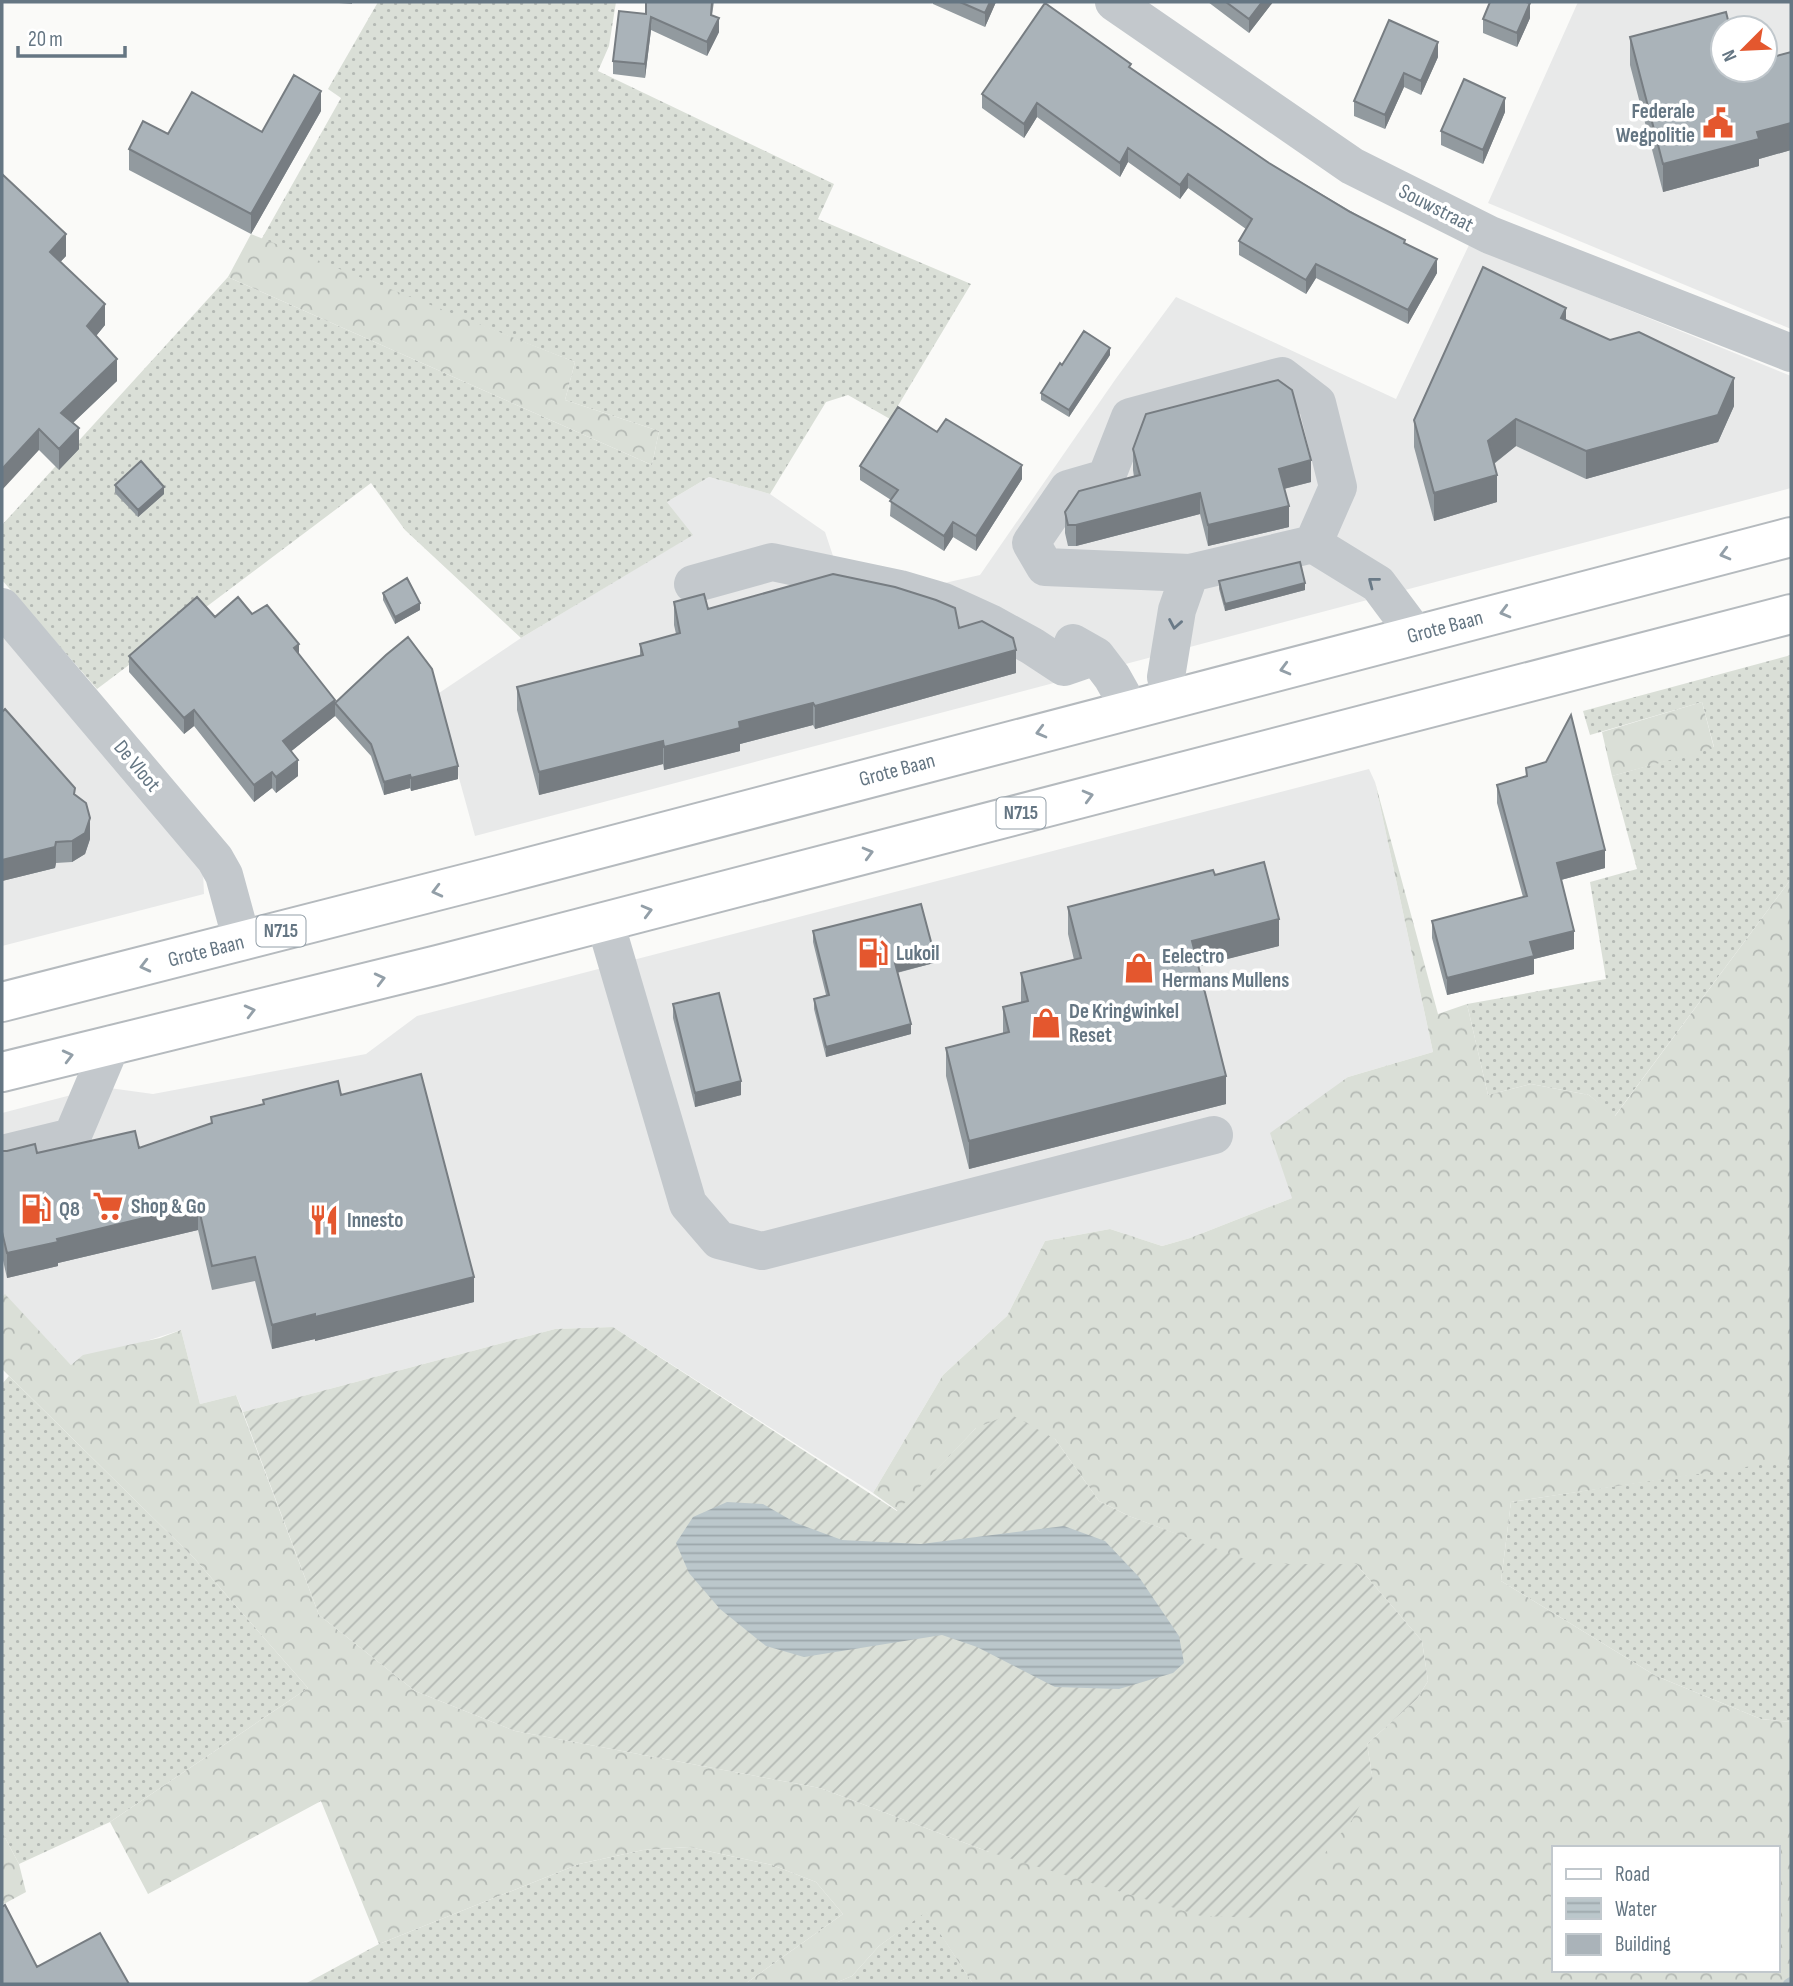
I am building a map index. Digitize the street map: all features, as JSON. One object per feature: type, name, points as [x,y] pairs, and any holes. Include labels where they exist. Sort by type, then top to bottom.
[{"type":"main road","name":"Grote Baan","points":[[2,1002],[242,942],[1791,537]]},
{"type":"main road","name":"N715","points":[[2,1072],[605,922],[1791,614]]},
{"type":"street","name":"Souwstraat","points":[[1114,2],[1352,166],[1490,235],[1791,353]]},
{"type":"street","points":[[1313,544],[1338,487],[1317,403],[1282,376],[1130,417],[1106,478],[1068,489],[1031,543],[1045,567],[1190,573],[1313,544],[1378,584],[1416,635]]},
{"type":"street","points":[[693,584],[772,562],[900,589],[944,602],[990,623],[1063,667],[1096,656]]},
{"type":"street","points":[[1172,698],[1166,677],[1177,610],[1190,573]]},
{"type":"street","name":"De Vloot","points":[[2,607],[215,859],[224,875],[242,942]]},
{"type":"street","points":[[1062,637],[1096,656],[1112,677],[1130,709]]},
{"type":"street","points":[[605,922],[688,1204],[719,1240],[762,1251],[1214,1135]]},
{"type":"street","points":[[2,1154],[72,1137],[110,1045]]},
{"type":"shaded area","points":[[1578,2],[1791,2],[1791,329],[1488,203]]},
{"type":"shaded area","points":[[1469,245],[1791,376],[1791,488],[475,836],[436,695],[521,638],[692,535],[667,502],[709,477],[770,494],[825,532],[834,559],[940,584],[980,575],[1117,377],[1176,297],[1396,399]]},
{"type":"shaded area","points":[[2,636],[203,872],[204,894],[2,946]]},
{"type":"shaded area","points":[[1369,769],[1375,782],[1433,1052],[1348,1077],[1292,1198],[1190,1238],[1162,1246],[1110,1229],[1045,1241],[1007,1316],[943,1375],[873,1493],[613,1327],[555,1329],[243,1412],[236,1395],[200,1404],[181,1330],[71,1365],[5,1295],[2,1297],[2,1113],[102,1087],[153,1094],[366,1054],[417,1016]]},
{"type":"green space","points":[[378,2],[616,2],[609,46],[598,71],[834,184],[818,219],[971,284],[890,419],[848,395],[826,402],[770,494],[709,477],[667,502],[693,535],[521,638],[405,530],[371,483],[97,689],[2,580],[2,525],[228,277],[652,465],[659,431],[565,400],[575,362],[261,240],[341,98],[328,89]]},
{"type":"green space","points":[[251,234],[575,362],[565,400],[659,431],[652,465],[228,277]]},
{"type":"green space","points":[[1791,655],[1791,879],[1614,1117],[1589,1095],[1531,1084],[1488,1095],[1467,1004],[1606,979],[1590,882],[1637,869],[1612,776],[1714,747],[1702,702],[1590,735],[1583,711]]},
{"type":"green space","points":[[1702,702],[1714,748],[1612,776],[1602,732]]},
{"type":"green space","points":[[1375,782],[1438,1014],[1467,1004],[1488,1095],[1531,1084],[1589,1095],[1615,1116],[1791,879],[1791,1466],[1779,1462],[1511,1502],[1501,1581],[1656,1676],[1761,1719],[1791,1722],[1791,1984],[973,1984],[926,1912],[879,1946],[852,1976],[833,1984],[745,1984],[843,1914],[816,1882],[772,1865],[689,1847],[643,1850],[579,1864],[379,1944],[321,1801],[148,1894],[110,1822],[308,1688],[194,1558],[2,1369],[2,1297],[5,1294],[71,1365],[83,1355],[160,1338],[181,1330],[200,1404],[236,1395],[319,1615],[415,1691],[515,1731],[820,1788],[989,1852],[1373,1781],[1367,1744],[1417,1699],[1428,1681],[1422,1641],[1356,1564],[1258,1565],[1129,1516],[1099,1501],[1055,1439],[976,1428],[898,1511],[873,1493],[943,1375],[1007,1316],[1045,1241],[1110,1229],[1162,1246],[1190,1238],[1292,1198],[1270,1133],[1348,1077],[1433,1052]]},
{"type":"green space","points":[[613,1327],[897,1511],[976,1428],[1010,1414],[1055,1439],[1099,1501],[1129,1516],[1258,1564],[1356,1564],[1422,1641],[1428,1681],[1417,1699],[1367,1744],[1373,1781],[1352,1820],[1311,1870],[1263,1918],[1201,1916],[989,1852],[820,1788],[515,1731],[415,1691],[319,1615],[243,1412],[555,1329]]},
{"type":"green space","points":[[9,1376],[194,1558],[308,1688],[110,1822],[19,1864],[2,1832],[2,1384]]},
{"type":"green space","points":[[1779,1461],[1791,1466],[1791,1722],[1761,1719],[1656,1676],[1501,1581],[1511,1502]]},
{"type":"green space","points":[[2,1832],[19,1864],[26,1892],[2,1905]]},
{"type":"green space","points":[[689,1847],[772,1865],[816,1882],[843,1914],[745,1984],[305,1984],[379,1944],[579,1864],[643,1850]]},
{"type":"green space","points":[[926,1911],[973,1984],[833,1984],[852,1976],[879,1946]]},
{"type":"water","points":[[727,1502],[763,1504],[796,1523],[842,1540],[921,1544],[1064,1526],[1105,1541],[1139,1577],[1179,1636],[1184,1663],[1173,1673],[1119,1689],[1055,1687],[977,1647],[942,1635],[804,1657],[766,1646],[720,1609],[689,1573],[676,1543],[693,1517]]},
{"type":"building","points":[[646,2],[712,2],[711,15],[719,18],[707,42],[651,17],[645,64],[613,61],[619,11],[646,14]]},
{"type":"building","points":[[960,2],[990,2],[985,13]]},
{"type":"building","points":[[1226,2],[1262,2],[1249,19]]},
{"type":"building","points":[[1490,2],[1530,3],[1517,33],[1483,19]]},
{"type":"building","points":[[1045,3],[1131,64],[1129,67],[1269,163],[1350,212],[1405,240],[1404,243],[1437,259],[1408,310],[1316,264],[1306,280],[1239,241],[1252,219],[1188,174],[1180,185],[1128,148],[1120,163],[1037,103],[1024,124],[982,94]]},
{"type":"building","name":"Federale Wegpolitie","points":[[1709,16],[1709,84],[1779,84],[1779,55],[1791,52],[1791,123],[1757,132],[1759,139],[1663,164],[1630,37]]},
{"type":"building","points":[[1389,20],[1438,42],[1421,81],[1404,73],[1385,115],[1354,101]]},
{"type":"building","points":[[294,75],[321,91],[251,214],[129,149],[143,121],[168,134],[192,92],[262,132]]},
{"type":"building","points":[[1464,79],[1505,98],[1483,150],[1441,131]]},
{"type":"building","points":[[2,174],[66,234],[50,252],[105,304],[87,326],[117,359],[61,413],[79,428],[59,449],[39,429],[2,469]]},
{"type":"building","points":[[1483,267],[1566,308],[1561,318],[1610,340],[1639,332],[1734,378],[1718,415],[1586,451],[1516,419],[1488,441],[1497,475],[1434,493],[1414,420]]},
{"type":"building","points":[[1084,331],[1110,348],[1069,410],[1041,393]]},
{"type":"building","points":[[1278,380],[1292,390],[1311,460],[1279,469],[1289,506],[1208,525],[1200,493],[1068,525],[1065,512],[1079,491],[1140,475],[1133,449],[1146,414]]},
{"type":"building","points":[[898,407],[937,432],[946,419],[1022,465],[976,536],[953,522],[944,536],[890,501],[898,490],[860,466]]},
{"type":"building","points":[[141,461],[164,487],[138,510],[115,485]]},
{"type":"building","points":[[1300,562],[1305,583],[1225,604],[1219,581]]},
{"type":"building","points":[[833,574],[895,587],[936,600],[955,608],[959,628],[982,621],[1013,638],[1016,650],[815,706],[813,703],[739,722],[740,728],[664,747],[663,741],[539,772],[517,687],[643,655],[640,644],[680,633],[674,602],[704,594],[708,609]]},
{"type":"building","points":[[407,578],[420,603],[395,617],[383,593]]},
{"type":"building","points":[[197,597],[215,617],[238,597],[252,614],[267,605],[299,644],[294,648],[335,700],[283,741],[298,760],[276,777],[272,772],[254,785],[194,710],[184,718],[129,656]]},
{"type":"building","points":[[408,637],[432,669],[458,766],[384,782],[371,744],[335,703]]},
{"type":"building","points":[[5,709],[75,788],[74,794],[86,803],[90,818],[85,833],[72,841],[56,842],[55,847],[2,860],[2,712]]},
{"type":"building","points":[[1571,715],[1605,850],[1557,863],[1574,931],[1530,942],[1534,956],[1447,978],[1432,921],[1527,896],[1497,785],[1527,776],[1526,768],[1546,762]]},
{"type":"building","points":[[1264,862],[1279,919],[1192,941],[1226,1076],[969,1141],[946,1048],[1009,1032],[1003,1007],[1028,1001],[1021,973],[1081,958],[1068,907],[1213,870],[1215,875]]},
{"type":"building","points":[[921,904],[934,953],[895,963],[911,1024],[826,1047],[814,999],[829,995],[813,931]]},
{"type":"building","points":[[719,993],[741,1081],[695,1093],[673,1004]]},
{"type":"building","name":"Innesto","points":[[421,1074],[474,1277],[315,1317],[315,1314],[272,1325],[255,1257],[212,1266],[198,1205],[7,1253],[2,1232],[2,1151],[35,1144],[37,1153],[135,1131],[139,1148],[212,1123],[211,1117],[264,1104],[263,1100],[338,1081],[341,1095]]},
{"type":"building","points":[[5,1905],[37,1967],[100,1933],[129,1984],[2,1984],[2,1907]]},
{"type":"place","name":"Federale Wegpolitie","points":[[1718,123]]},
{"type":"place","name":"Lukoil","points":[[873,953]]},
{"type":"place","name":"Eelectro Hermans Mullens","points":[[1139,968]]},
{"type":"place","name":"De Kringwinkel Reset","points":[[1046,1023]]},
{"type":"place","name":"Shop & Go","points":[[108,1206]]},
{"type":"place","name":"Q8","points":[[36,1209]]},
{"type":"place","name":"Innesto","points":[[324,1220]]}]
